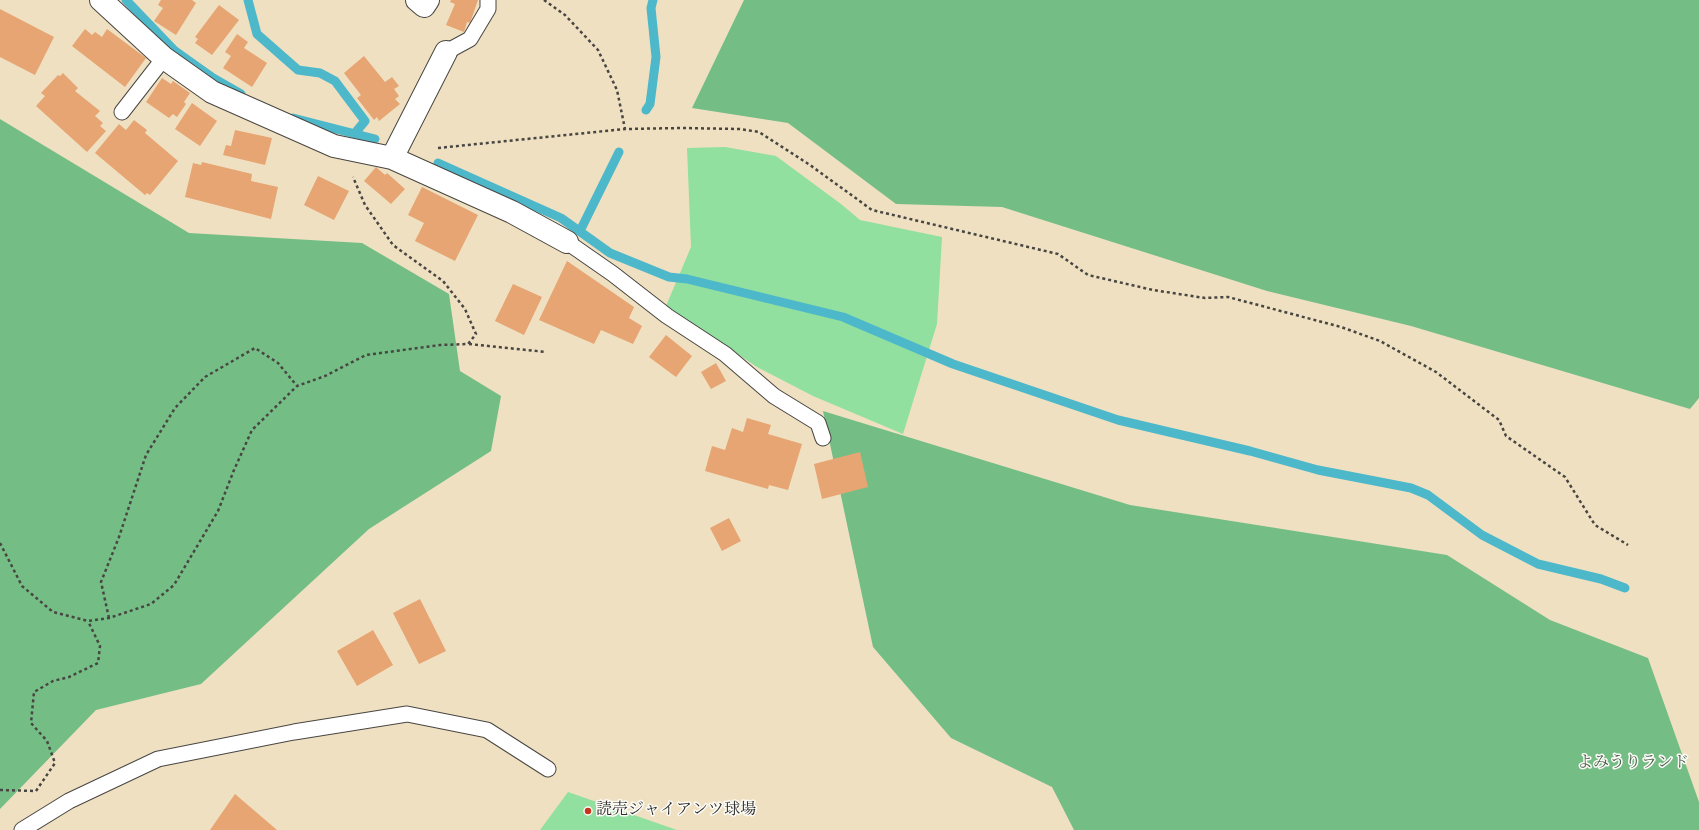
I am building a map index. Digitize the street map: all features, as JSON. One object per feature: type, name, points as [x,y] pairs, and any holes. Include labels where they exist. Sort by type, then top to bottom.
[{"type":"street","points":[[101,0],[164,58],[212,92],[334,146],[346,147],[392,158],[512,212],[567,242]]},
{"type":"street","points":[[417,0],[424,6],[428,0]]},
{"type":"street","points":[[392,158],[446,52]]},
{"type":"lane","points":[[446,52],[470,38],[488,9],[488,0]]},
{"type":"lane","points":[[122,112],[164,58]]},
{"type":"lane","points":[[567,242],[613,274],[667,316],[725,354],[774,396],[818,423],[823,438]]},
{"type":"lane","points":[[22,830],[68,801],[158,759],[294,732],[407,714],[487,730],[548,769]]},
{"type":"path","points":[[544,0],[565,15],[598,50],[617,90],[625,130]]},
{"type":"path","points":[[437,148],[625,130],[682,128],[740,129],[760,132],[810,165],[872,210],[1058,254],[1088,275],[1205,298],[1228,297],[1341,327],[1380,341],[1436,372],[1499,420],[1506,436],[1565,477],[1595,525],[1628,545]]},
{"type":"path","points":[[346,147],[353,179],[365,205],[393,245],[443,281],[465,310],[476,334],[468,344]]},
{"type":"path","points":[[0,543],[22,586],[54,612],[88,621],[109,618],[151,604],[174,585],[218,511],[252,430],[297,386],[325,376],[366,356],[440,345],[468,344],[546,352]]},
{"type":"path","points":[[109,618],[101,582],[119,536],[146,455],[175,408],[205,377],[255,348],[278,363],[297,386]]},
{"type":"path","points":[[36,791],[55,763],[47,741],[31,723],[34,692],[54,681],[69,677],[98,663],[100,646],[88,621]]},
{"type":"path","points":[[0,790],[36,791]]},
{"type":"path","points":[[36,791],[48,815]]},
{"type":"green space","points":[[744,0],[1699,0],[1699,398],[1690,409],[1411,326],[1267,291],[1002,207],[896,204],[788,123],[692,108]]},
{"type":"green space","points":[[0,119],[189,233],[362,243],[449,294],[460,371],[501,396],[491,451],[369,529],[201,684],[96,710],[0,809]]},
{"type":"green space","points":[[725,147],[776,156],[841,204],[860,220],[942,237],[937,324],[903,434],[813,396],[757,367],[666,306],[691,247],[687,148]]},
{"type":"green space","name":"よみうりランド","points":[[823,411],[1130,505],[1447,555],[1550,620],[1648,658],[1699,802],[1699,830],[1074,830],[1052,787],[951,738],[873,647]]},
{"type":"green space","name":"読売ジャイアンツ球場","points":[[568,792],[677,830],[540,830]]},
{"type":"building","points":[[161,0],[192,0],[196,3],[176,35],[154,21],[163,8],[158,5]]},
{"type":"building","points":[[451,0],[478,0],[470,23],[467,22],[464,32],[446,25],[455,4],[450,2]]},
{"type":"building","points":[[219,5],[239,20],[212,55],[195,43],[198,39],[195,37]]},
{"type":"building","points":[[0,9],[54,37],[35,75],[0,57]]},
{"type":"building","points":[[85,29],[92,35],[95,32],[102,37],[107,29],[146,58],[125,87],[72,46]]},
{"type":"building","points":[[237,34],[248,42],[244,48],[267,63],[252,87],[223,68],[231,56],[225,52]]},
{"type":"building","points":[[364,56],[385,82],[392,77],[399,86],[394,89],[399,96],[395,99],[400,104],[379,121],[377,117],[374,120],[357,98],[361,95],[344,73]]},
{"type":"building","points":[[63,73],[78,88],[75,91],[100,111],[95,116],[103,123],[100,126],[106,131],[87,152],[36,106],[45,96],[41,93],[58,75],[60,76]]},
{"type":"building","points":[[162,78],[171,84],[173,81],[190,93],[184,102],[186,104],[177,117],[173,114],[169,118],[146,102]]},
{"type":"building","points":[[192,103],[217,121],[200,146],[175,129]]},
{"type":"building","points":[[134,120],[147,130],[145,133],[178,161],[150,195],[147,193],[145,195],[95,153],[119,124],[126,130]]},
{"type":"building","points":[[235,130],[272,138],[265,165],[223,155],[226,145],[231,146]]},
{"type":"building","points":[[202,162],[252,174],[251,181],[278,187],[271,219],[185,197],[193,163],[201,165]]},
{"type":"building","points":[[376,167],[385,175],[387,173],[405,189],[391,204],[364,181]]},
{"type":"building","points":[[318,176],[349,191],[334,220],[304,205]]},
{"type":"building","points":[[422,187],[478,215],[455,261],[415,241],[424,223],[408,215]]},
{"type":"building","points":[[567,261],[634,307],[629,318],[642,326],[633,344],[601,330],[594,344],[539,320]]},
{"type":"building","points":[[513,284],[542,297],[524,335],[495,321]]},
{"type":"building","points":[[666,335],[692,356],[676,377],[649,357]]},
{"type":"building","points":[[716,363],[726,381],[711,389],[701,372]]},
{"type":"building","points":[[747,418],[771,425],[768,434],[802,444],[788,490],[769,485],[768,489],[705,471],[712,446],[725,450],[732,428],[743,432]]},
{"type":"building","points":[[860,452],[868,487],[822,499],[814,464]]},
{"type":"building","points":[[729,518],[741,541],[722,551],[710,528]]},
{"type":"building","points":[[420,599],[446,651],[419,664],[393,613]]},
{"type":"building","points":[[373,630],[393,665],[357,686],[337,651]]},
{"type":"building","points":[[235,794],[277,830],[210,830]]},
{"type":"waterway","points":[[126,0],[175,51],[213,78],[241,94]]},
{"type":"waterway","points":[[248,0],[257,34],[298,70],[320,73],[335,81],[365,121],[355,133]]},
{"type":"waterway","points":[[646,110],[650,104],[656,57],[651,8],[653,0]]},
{"type":"waterway","points":[[293,118],[375,139]]},
{"type":"waterway","points":[[580,231],[619,152]]},
{"type":"waterway","points":[[438,163],[561,218],[610,253],[669,277],[687,279],[843,317],[953,364],[1118,420],[1250,451],[1318,470],[1411,488],[1428,495],[1482,535],[1538,564],[1601,579],[1625,588]]},
{"type":"place","name":"読売ジャイアンツ球場","points":[[588,811]]}]
